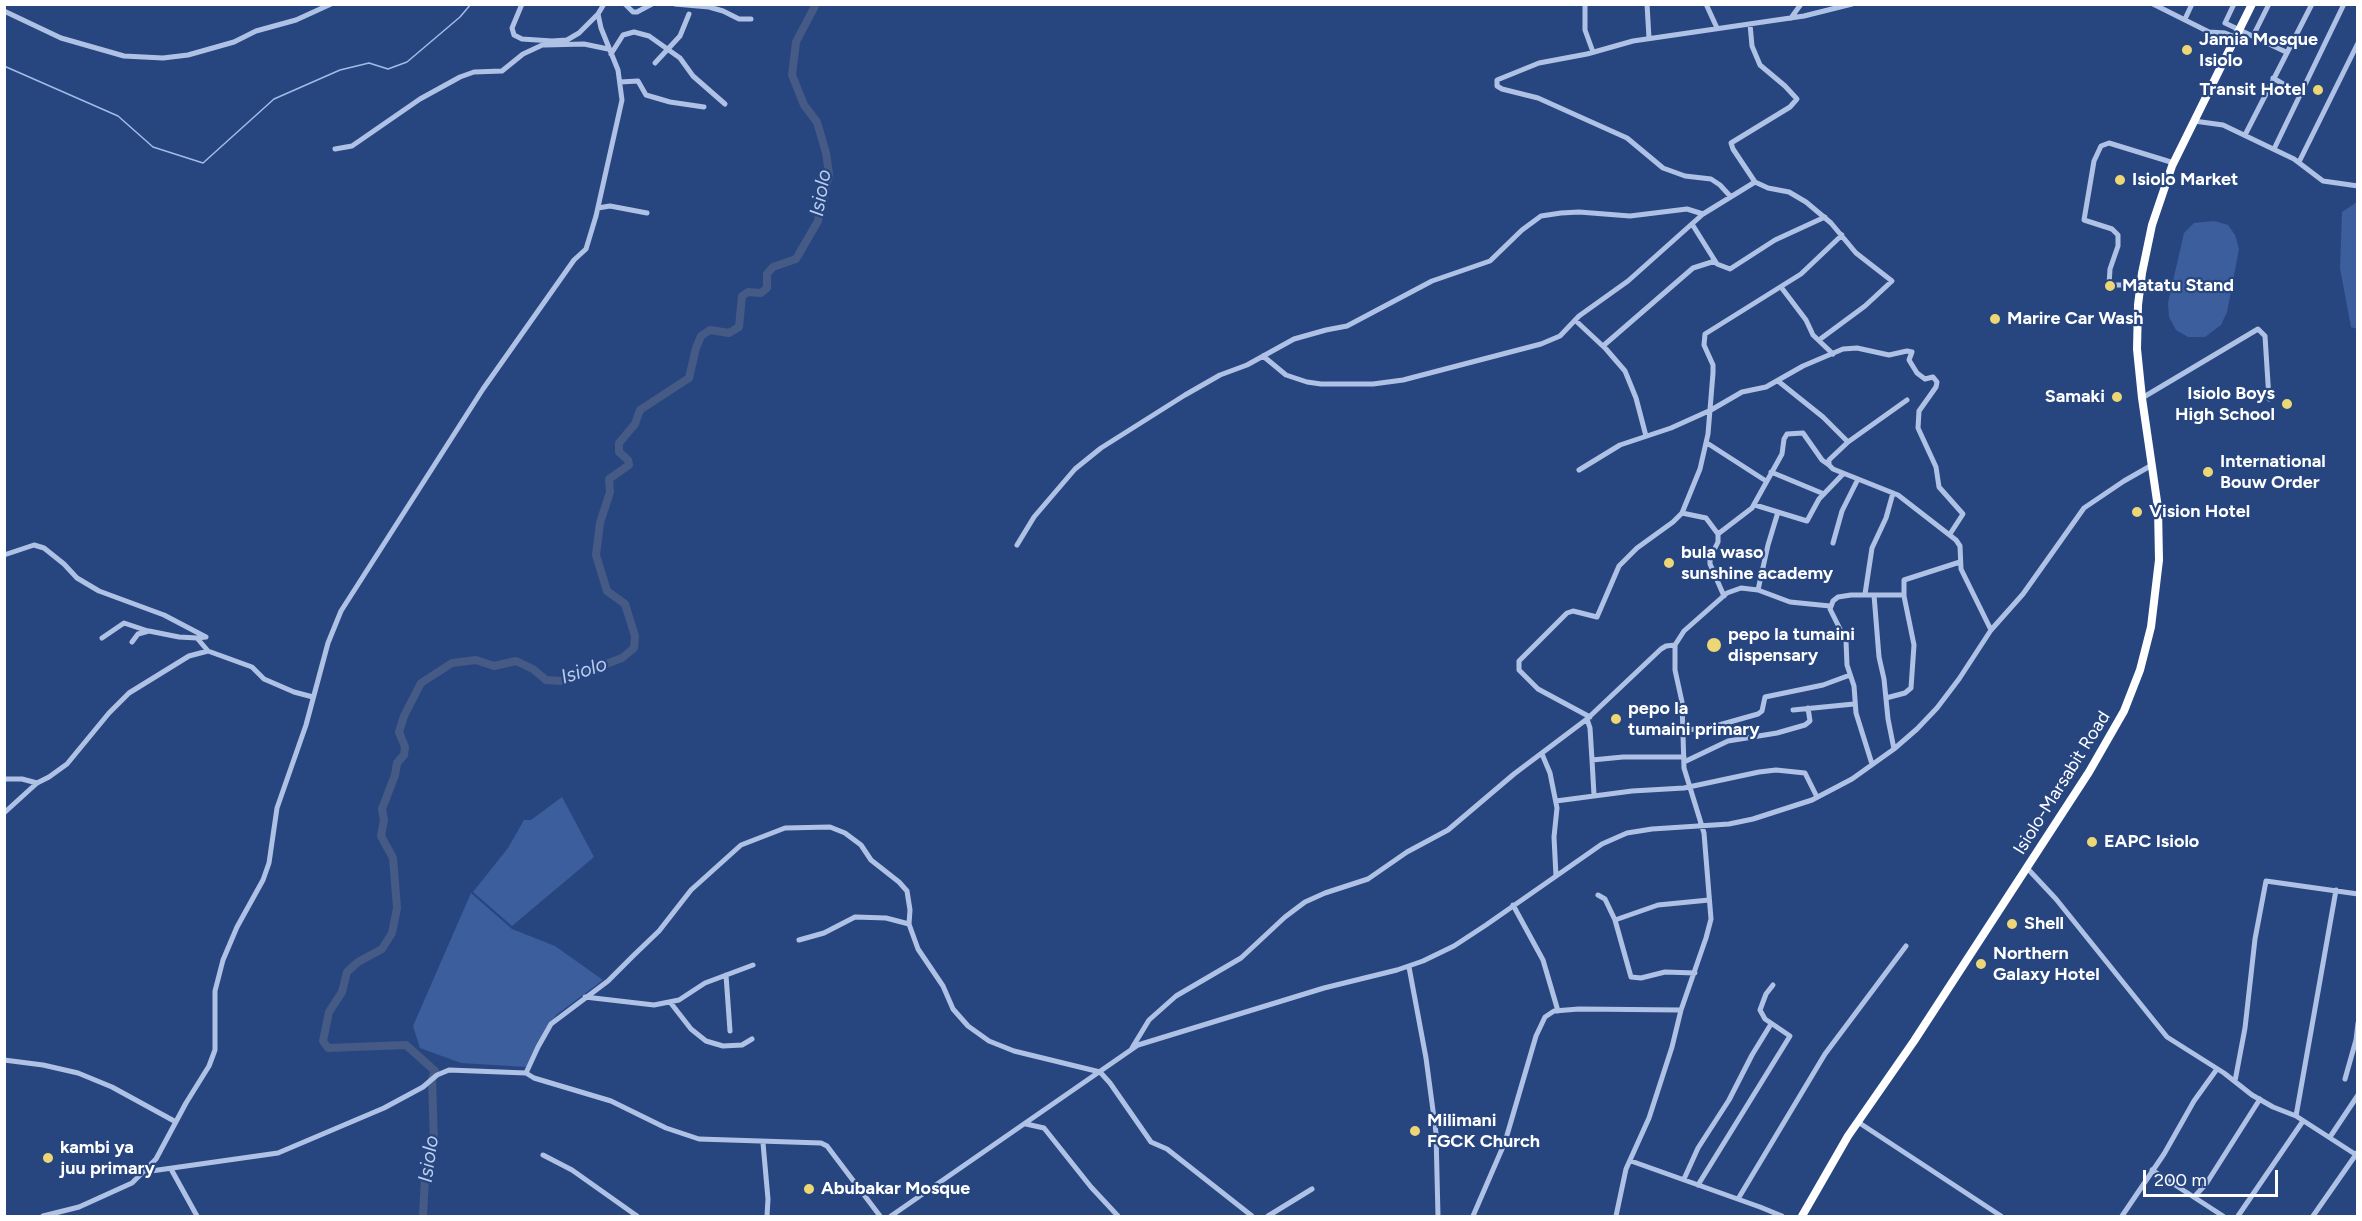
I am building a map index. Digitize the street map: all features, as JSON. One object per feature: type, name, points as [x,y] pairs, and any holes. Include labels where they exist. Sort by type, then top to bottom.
[{"type":"highway","name":"Isiolo-Marsabit Road","points":[[1802,1216],[1858,1122],[2107,742],[2124,711],[2140,670],[2152,620],[2159,560],[2158,508],[2137,349],[2140,285],[2151,225],[2174,163],[2252,4]]},
{"type":"street","points":[[4,11],[61,38],[124,56],[163,58],[188,55],[234,42],[256,31],[296,20],[331,4]]},
{"type":"street","points":[[522,4],[513,24],[514,35],[522,39],[551,41],[560,41],[573,36],[598,14],[604,4]]},
{"type":"street","points":[[625,4],[633,12],[652,4]]},
{"type":"street","points":[[675,4],[709,8],[723,11],[740,19],[751,20]]},
{"type":"street","points":[[1585,4],[1586,30],[1593,52]]},
{"type":"street","points":[[1647,4],[1649,39]]},
{"type":"street","points":[[1706,4],[1717,28]]},
{"type":"street","points":[[1791,18],[1801,4]]},
{"type":"street","points":[[1731,197],[1720,184],[1711,179],[1685,176],[1664,168],[1628,138],[1538,98],[1505,90],[1497,84],[1497,80],[1501,76],[1539,63],[1624,43],[1791,18],[1852,4]]},
{"type":"street","points":[[2153,4],[2209,32],[2253,36],[2286,52]]},
{"type":"street","points":[[2185,19],[2192,4]]},
{"type":"street","points":[[2234,4],[2225,22],[2237,33]]},
{"type":"street","points":[[2253,36],[2269,4]]},
{"type":"street","points":[[2245,135],[2312,4]]},
{"type":"street","points":[[2274,149],[2344,4]]},
{"type":"street","points":[[43,1216],[101,1199],[132,1183],[144,1172],[156,1159],[214,1056],[214,1000],[218,981],[229,945],[258,891],[269,863],[277,808],[301,742],[328,643],[352,592],[483,389],[574,260],[586,249],[621,109],[618,70],[603,38],[598,14]]},
{"type":"street","points":[[655,63],[680,36],[689,14]]},
{"type":"street","points":[[1750,24],[1752,46],[1760,65],[1797,99],[1790,107],[1731,143],[1733,149],[1755,182],[1794,195],[1825,217],[1856,253],[1892,281],[1865,306],[1819,340]]},
{"type":"street","points":[[609,52],[623,35],[634,32],[649,36],[681,58],[700,83],[725,104]]},
{"type":"street","points":[[335,149],[351,146],[420,99],[460,77],[474,72],[502,70],[523,54],[551,41]]},
{"type":"street","points":[[544,45],[584,44],[609,52]]},
{"type":"street","points":[[2299,162],[2358,44]]},
{"type":"street","points":[[2273,78],[2300,94]]},
{"type":"street","points":[[620,82],[638,81],[646,94],[670,102],[704,107]]},
{"type":"street","points":[[2194,121],[2221,124],[2245,135],[2299,162],[2323,181],[2358,186]]},
{"type":"street","points":[[2140,285],[2109,285],[2110,269],[2118,246],[2118,235],[2112,229],[2084,220],[2093,166],[2099,148],[2109,143],[2174,163]]},
{"type":"street","points":[[1263,356],[1286,375],[1307,382],[1340,385],[1386,383],[1541,344],[1560,336],[1575,320],[1628,281],[1703,214],[1755,182]]},
{"type":"street","points":[[598,208],[610,206],[647,213]]},
{"type":"street","points":[[1017,545],[1034,517],[1062,482],[1101,448],[1201,385],[1294,339],[1356,323],[1432,282],[1490,261],[1522,230],[1541,216],[1561,213],[1630,216],[1687,209],[1703,214]]},
{"type":"street","points":[[1692,224],[1706,243],[1715,261],[1723,268],[1733,267],[1775,240],[1825,217]]},
{"type":"street","points":[[1589,718],[1538,689],[1519,670],[1519,661],[1567,613],[1598,617],[1619,566],[1637,548],[1682,513],[1700,469],[1707,443],[1713,369],[1704,337],[1710,330],[1807,270],[1842,235]]},
{"type":"street","points":[[1603,346],[1693,268],[1715,261]]},
{"type":"street","points":[[1781,287],[1806,320],[1812,333],[1833,354]]},
{"type":"street","points":[[1575,320],[1603,346],[1628,375],[1646,436]]},
{"type":"street","points":[[2142,398],[2258,329],[2265,336],[2269,399]]},
{"type":"street","points":[[1579,470],[1620,446],[1711,410],[1742,392],[1762,388],[1803,366],[1833,354],[1851,348],[1885,355],[1907,351],[1912,352],[1910,362],[1920,376],[1927,379],[1934,377],[1936,386],[1919,411],[1918,428],[1936,467],[1939,487],[1963,514],[1950,534]]},
{"type":"street","points":[[1778,381],[1823,417],[1848,442]]},
{"type":"street","points":[[1829,465],[1829,460],[1848,442],[1907,400]]},
{"type":"street","points":[[1718,534],[1755,505],[1784,451],[1785,437],[1792,432],[1803,433],[1822,460],[1829,465],[1843,474],[1893,493],[1950,534],[1959,544],[1961,569],[1991,630]]},
{"type":"street","points":[[1707,443],[1766,481]]},
{"type":"street","points":[[891,1216],[1131,1049],[1151,1040],[1324,988],[1409,967],[1454,946],[1602,844],[1627,833],[1652,829],[1730,824],[1753,819],[1817,797],[1852,778],[1894,749],[1927,720],[1943,701],[1991,630],[2027,589],[2084,508],[2152,465]]},
{"type":"street","points":[[1771,472],[1824,494]]},
{"type":"street","points":[[1755,505],[1806,520],[1824,494],[1843,474]]},
{"type":"street","points":[[1833,543],[1842,511],[1858,480]]},
{"type":"street","points":[[1865,594],[1872,548],[1886,518],[1893,493]]},
{"type":"street","points":[[1682,513],[1706,518],[1718,534],[1719,539],[1711,555],[1710,564],[1724,596]]},
{"type":"street","points":[[1758,590],[1778,513]]},
{"type":"street","points":[[4,555],[34,545],[44,548],[77,578],[99,591],[164,615],[206,637],[186,639],[149,631],[126,623],[102,638]]},
{"type":"street","points":[[1886,698],[1905,693],[1911,688],[1914,638],[1903,584],[1906,579],[1960,562]]},
{"type":"street","points":[[1616,1216],[1623,1180],[1648,1118],[1669,1056],[1711,914],[1702,825],[1698,818],[1684,759],[1682,702],[1675,666],[1675,645],[1684,631],[1724,596],[1741,588],[1758,590],[1790,602],[1830,606]]},
{"type":"street","points":[[1830,606],[1838,597],[1865,594],[1904,595]]},
{"type":"street","points":[[1874,595],[1879,657],[1894,749]]},
{"type":"street","points":[[1830,606],[1845,636],[1847,665],[1854,686],[1854,704],[1872,764]]},
{"type":"street","points":[[132,642],[138,634],[149,631]]},
{"type":"street","points":[[197,638],[208,651]]},
{"type":"street","points":[[1131,1049],[1149,1020],[1165,1004],[1241,958],[1295,909],[1325,893],[1368,879],[1411,850],[1441,835],[1589,718],[1661,649],[1675,645]]},
{"type":"street","points":[[4,813],[37,783],[50,777],[67,764],[109,713],[129,693],[198,652],[208,651],[252,667],[264,679],[294,692],[313,697]]},
{"type":"street","points":[[1683,731],[1719,725],[1758,714],[1762,711],[1762,702],[1765,697],[1823,685],[1850,675]]},
{"type":"street","points":[[1793,710],[1854,704]]},
{"type":"street","points":[[1592,760],[1623,757],[1684,759],[1721,743],[1777,733],[1805,724],[1810,721],[1808,708]]},
{"type":"street","points":[[1589,718],[1594,795]]},
{"type":"street","points":[[1542,754],[1550,773],[1556,801],[1554,837],[1556,876]]},
{"type":"street","points":[[1556,801],[1594,795],[1690,787],[1759,772],[1798,772],[1808,777],[1817,797]]},
{"type":"street","points":[[4,778],[22,778],[37,783]]},
{"type":"street","points":[[526,1073],[551,1024],[608,981],[650,941],[670,919],[691,890],[734,851],[748,841],[785,828],[830,827],[854,839],[872,860],[907,891],[910,910],[909,924],[918,949],[943,986],[953,1009],[975,1031],[989,1041],[1014,1051],[1100,1072],[1151,1142],[1167,1149],[1252,1216]]},
{"type":"street","points":[[2026,868],[2056,899],[2167,1036],[2260,1099],[2296,1116],[2357,1154],[2313,1216]]},
{"type":"street","points":[[2235,1081],[2245,1028],[2254,939],[2266,881],[2358,894]]},
{"type":"street","points":[[2296,1116],[2336,890]]},
{"type":"street","points":[[1598,895],[1605,899],[1615,920],[1632,978],[1665,972],[1695,973]]},
{"type":"street","points":[[1615,920],[1656,905],[1709,900]]},
{"type":"street","points":[[1513,905],[1543,960],[1558,1011]]},
{"type":"street","points":[[799,940],[824,933],[855,917],[886,918],[909,924]]},
{"type":"street","points":[[1738,1199],[1825,1054],[1906,946]]},
{"type":"street","points":[[585,998],[654,1005],[670,1002],[679,1000],[705,983],[753,965]]},
{"type":"street","points":[[1409,967],[1429,1075],[1436,1133],[1438,1216]]},
{"type":"street","points":[[726,975],[730,1031]]},
{"type":"street","points":[[1698,1185],[1788,1042],[1790,1036],[1771,1024],[1759,1008],[1773,985]]},
{"type":"street","points":[[670,1002],[691,1029],[706,1041],[723,1046],[742,1045],[752,1039]]},
{"type":"street","points":[[1473,1216],[1505,1142],[1538,1030],[1545,1017],[1558,1011],[1613,1008],[1681,1010]]},
{"type":"street","points":[[2345,1079],[2356,1040],[2358,1023]]},
{"type":"street","points":[[1684,1179],[1698,1148],[1723,1110],[1771,1024]]},
{"type":"street","points":[[4,1060],[44,1065],[78,1073],[112,1087],[176,1122]]},
{"type":"street","points":[[2124,1216],[2194,1101],[2217,1069]]},
{"type":"street","points":[[144,1172],[264,1156],[297,1147],[384,1108],[449,1070],[526,1073],[534,1078],[611,1101],[684,1135],[699,1139],[763,1143],[816,1142],[827,1146],[880,1216]]},
{"type":"street","points":[[2330,1137],[2358,1095]]},
{"type":"street","points":[[2194,1197],[2206,1184],[2260,1099]]},
{"type":"street","points":[[2238,1216],[2303,1120]]},
{"type":"street","points":[[1858,1122],[2001,1216]]},
{"type":"street","points":[[1026,1124],[1044,1128],[1091,1187],[1118,1216]]},
{"type":"street","points":[[763,1143],[768,1199],[767,1216]]},
{"type":"street","points":[[543,1155],[572,1170],[637,1216]]},
{"type":"street","points":[[1631,1161],[1782,1216]]},
{"type":"street","points":[[171,1169],[197,1216]]},
{"type":"street","points":[[2152,1170],[2223,1216]]},
{"type":"street","points":[[1268,1216],[1312,1189]]},
{"type":"shaded area","points":[[2357,202],[2357,329],[2351,327],[2340,268],[2342,212]]},
{"type":"shaded area","points":[[2214,221],[2228,225],[2235,235],[2239,249],[2227,312],[2221,325],[2205,337],[2188,337],[2176,330],[2169,317],[2168,303],[2184,233],[2194,223]]},
{"type":"shaded area","points":[[562,797],[594,857],[512,926],[473,892],[508,848],[524,820],[531,820]]},
{"type":"shaded area","points":[[471,893],[512,929],[555,946],[603,980],[556,1015],[526,1067],[461,1063],[420,1048],[413,1026]]},
{"type":"waterway","points":[[4,66],[118,116],[153,147],[203,163],[274,99],[340,70],[369,63],[388,69],[407,62],[460,17],[471,4]]},
{"type":"waterway","name":"Isiolo","points":[[423,1216],[425,1178],[430,1168],[434,1143],[432,1079],[435,1071],[406,1045],[328,1048],[323,1041],[329,1012],[342,992],[347,972],[358,962],[382,949],[392,933],[397,908],[393,858],[381,836],[384,820],[382,809],[395,775],[397,763],[404,755],[405,747],[399,732],[404,716],[421,683],[452,663],[476,660],[494,666],[516,661],[533,669],[546,680],[561,681],[622,658],[634,648],[635,636],[625,604],[607,591],[596,555],[600,523],[610,492],[609,479],[629,465],[628,460],[619,452],[619,443],[635,424],[640,410],[689,378],[701,336],[710,330],[729,333],[739,327],[742,296],[748,292],[761,293],[767,288],[767,274],[773,267],[796,259],[818,221],[829,174],[826,153],[817,122],[804,105],[792,75],[796,42],[816,4]]},
{"type":"place","name":"Jamia Mosque Isiolo","points":[[2187,50]]},
{"type":"place","name":"Transit Hotel","points":[[2318,90]]},
{"type":"place","name":"Isiolo Market","points":[[2120,180]]},
{"type":"place","name":"Matatu Stand","points":[[2110,286]]},
{"type":"place","name":"Marire Car Wash","points":[[1995,319]]},
{"type":"place","name":"Samaki","points":[[2117,397]]},
{"type":"place","name":"Isiolo Boys High School","points":[[2287,404]]},
{"type":"place","name":"International Bouw Order","points":[[2208,472]]},
{"type":"place","name":"Vision Hotel","points":[[2137,512]]},
{"type":"place","name":"bula waso sunshine academy","points":[[1669,563]]},
{"type":"place","name":"pepo la tumaini dispensary","points":[[1714,645]]},
{"type":"place","name":"pepo la tumaini primary","points":[[1616,719]]},
{"type":"place","name":"EAPC Isiolo","points":[[2092,842]]},
{"type":"place","name":"Shell","points":[[2012,924]]},
{"type":"place","name":"Northern Galaxy Hotel","points":[[1981,964]]},
{"type":"place","name":"Milimani FGCK Church","points":[[1415,1131]]},
{"type":"place","name":"kambi ya juu primary","points":[[48,1158]]},
{"type":"place","name":"Abubakar Mosque","points":[[809,1189]]}]
